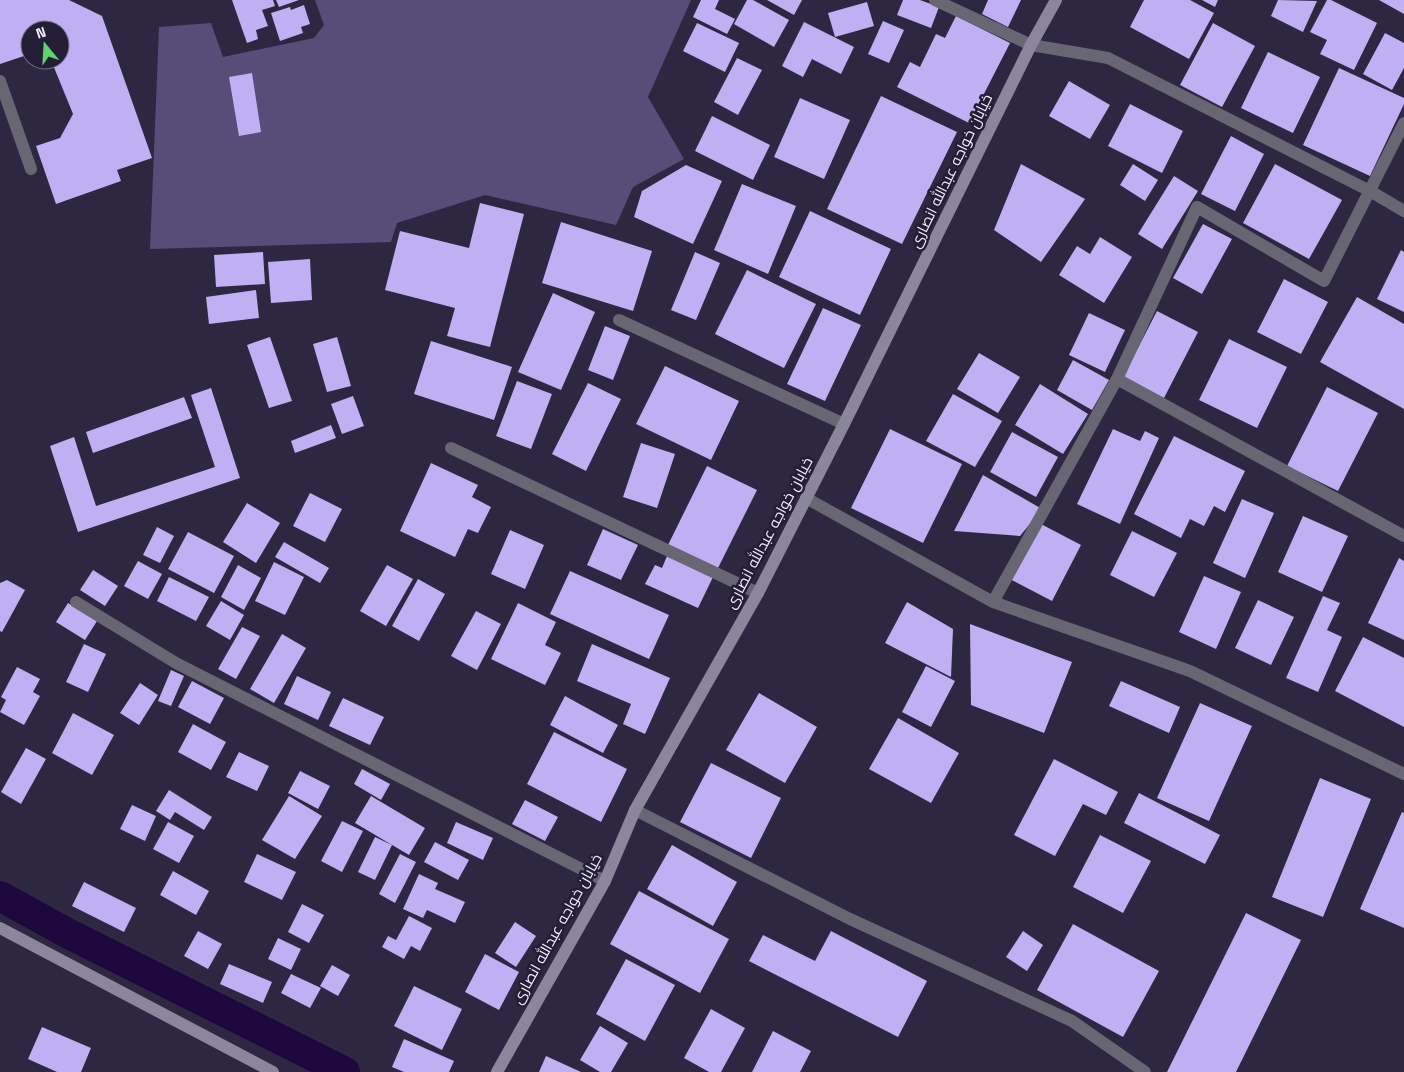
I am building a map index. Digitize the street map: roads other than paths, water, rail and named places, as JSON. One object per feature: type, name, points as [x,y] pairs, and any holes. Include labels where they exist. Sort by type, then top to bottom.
[{"type":"street","points":[[935,0],[1031,45],[1108,58],[1370,191],[1404,211]]},
{"type":"street","name":"خیابان خواجه عبدالله انصاری","points":[[496,1072],[605,881],[635,810],[758,593],[844,424],[1031,45],[1056,0]]},
{"type":"street","points":[[0,81],[32,169]]},
{"type":"street","points":[[993,602],[1117,379],[1198,207],[1324,282],[1404,123]]},
{"type":"street","points":[[618,320],[844,424]]},
{"type":"street","points":[[1117,379],[1404,536]]},
{"type":"street","points":[[450,448],[758,593]]},
{"type":"street","points":[[806,498],[993,602],[1190,672],[1404,774]]},
{"type":"street","points":[[76,602],[176,663],[605,881]]},
{"type":"street","points":[[635,810],[850,918],[1072,1021],[1145,1072]]},
{"type":"street","points":[[0,928],[273,1072]]},
{"type":"waterway","points":[[0,896],[67,933],[345,1072]]}]
